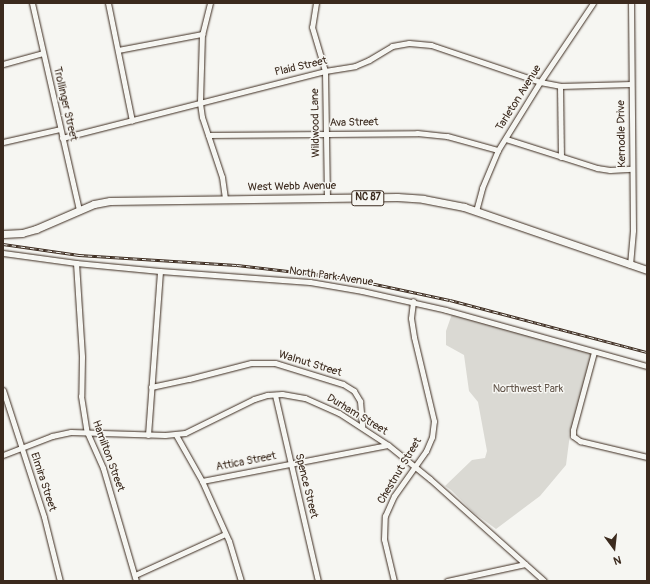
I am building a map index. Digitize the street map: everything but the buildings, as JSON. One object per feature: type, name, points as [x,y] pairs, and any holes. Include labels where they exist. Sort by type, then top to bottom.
[{"type":"highway","name":"West Webb Avenue","points":[[3,234],[22,233],[36,229],[94,204],[110,201],[414,198],[439,202],[476,211],[571,243],[630,266],[647,270]]},
{"type":"street","name":"Trollinger Street","points":[[32,3],[79,210]]},
{"type":"street","points":[[108,3],[132,121]]},
{"type":"street","points":[[210,3],[202,34],[200,103],[208,136],[222,177],[225,199]]},
{"type":"street","name":"Wildwood Lane","points":[[316,3],[312,27],[325,71],[327,198]]},
{"type":"street","name":"Tarleton Avenue","points":[[476,211],[485,182],[498,150],[540,82],[593,3]]},
{"type":"street","name":"Kernodle Drive","points":[[630,3],[633,242],[630,266]]},
{"type":"street","points":[[118,50],[202,34]]},
{"type":"street","name":"Plaid Street","points":[[62,138],[325,71],[355,66],[369,60],[392,46],[417,43],[450,51],[540,82],[560,86],[631,84]]},
{"type":"street","points":[[3,64],[43,53]]},
{"type":"street","points":[[560,86],[561,157]]},
{"type":"street","points":[[3,142],[60,129]]},
{"type":"street","name":"Ava Street","points":[[208,136],[430,134],[498,150]]},
{"type":"street","points":[[506,139],[597,168],[610,170],[632,169]]},
{"type":"street","name":"North Park Avenue","points":[[3,253],[76,263],[160,271],[310,282],[413,301],[647,366]]},
{"type":"street","name":"Hamilton Street","points":[[76,263],[82,357],[81,396],[87,432],[107,480],[136,581]]},
{"type":"street","points":[[148,435],[160,271]]},
{"type":"street","name":"Chestnut Street","points":[[394,581],[384,539],[386,516],[394,496],[429,443],[434,421],[414,337],[411,318],[413,301]]},
{"type":"street","points":[[594,352],[573,430],[575,437],[580,441],[647,457]]},
{"type":"street","name":"Walnut Street","points":[[151,387],[251,363],[275,363],[343,384],[354,390],[360,401],[362,426]]},
{"type":"street","name":"Elmira Street","points":[[3,390],[47,528],[60,581]]},
{"type":"street","name":"Durham Street","points":[[3,455],[52,436],[70,432],[176,435],[192,431],[254,399],[275,395],[291,395],[314,401],[339,413],[362,426],[388,445],[415,465],[544,581]]},
{"type":"street","name":"Spence Street","points":[[275,395],[318,581]]},
{"type":"street","points":[[176,435],[202,481],[233,552],[241,581]]},
{"type":"street","name":"Attica Street","points":[[202,481],[388,445]]},
{"type":"street","points":[[135,575],[225,534]]},
{"type":"street","points":[[447,581],[524,564]]},
{"type":"green space","name":"Northwest Park","points":[[452,314],[593,354],[570,434],[566,465],[540,496],[496,529],[473,512],[445,486],[472,460],[485,458],[487,451],[478,402],[469,391],[464,355],[446,345],[446,331]]},
{"type":"railway","points":[[3,244],[79,255],[237,265],[347,278],[450,300],[647,352]]}]
